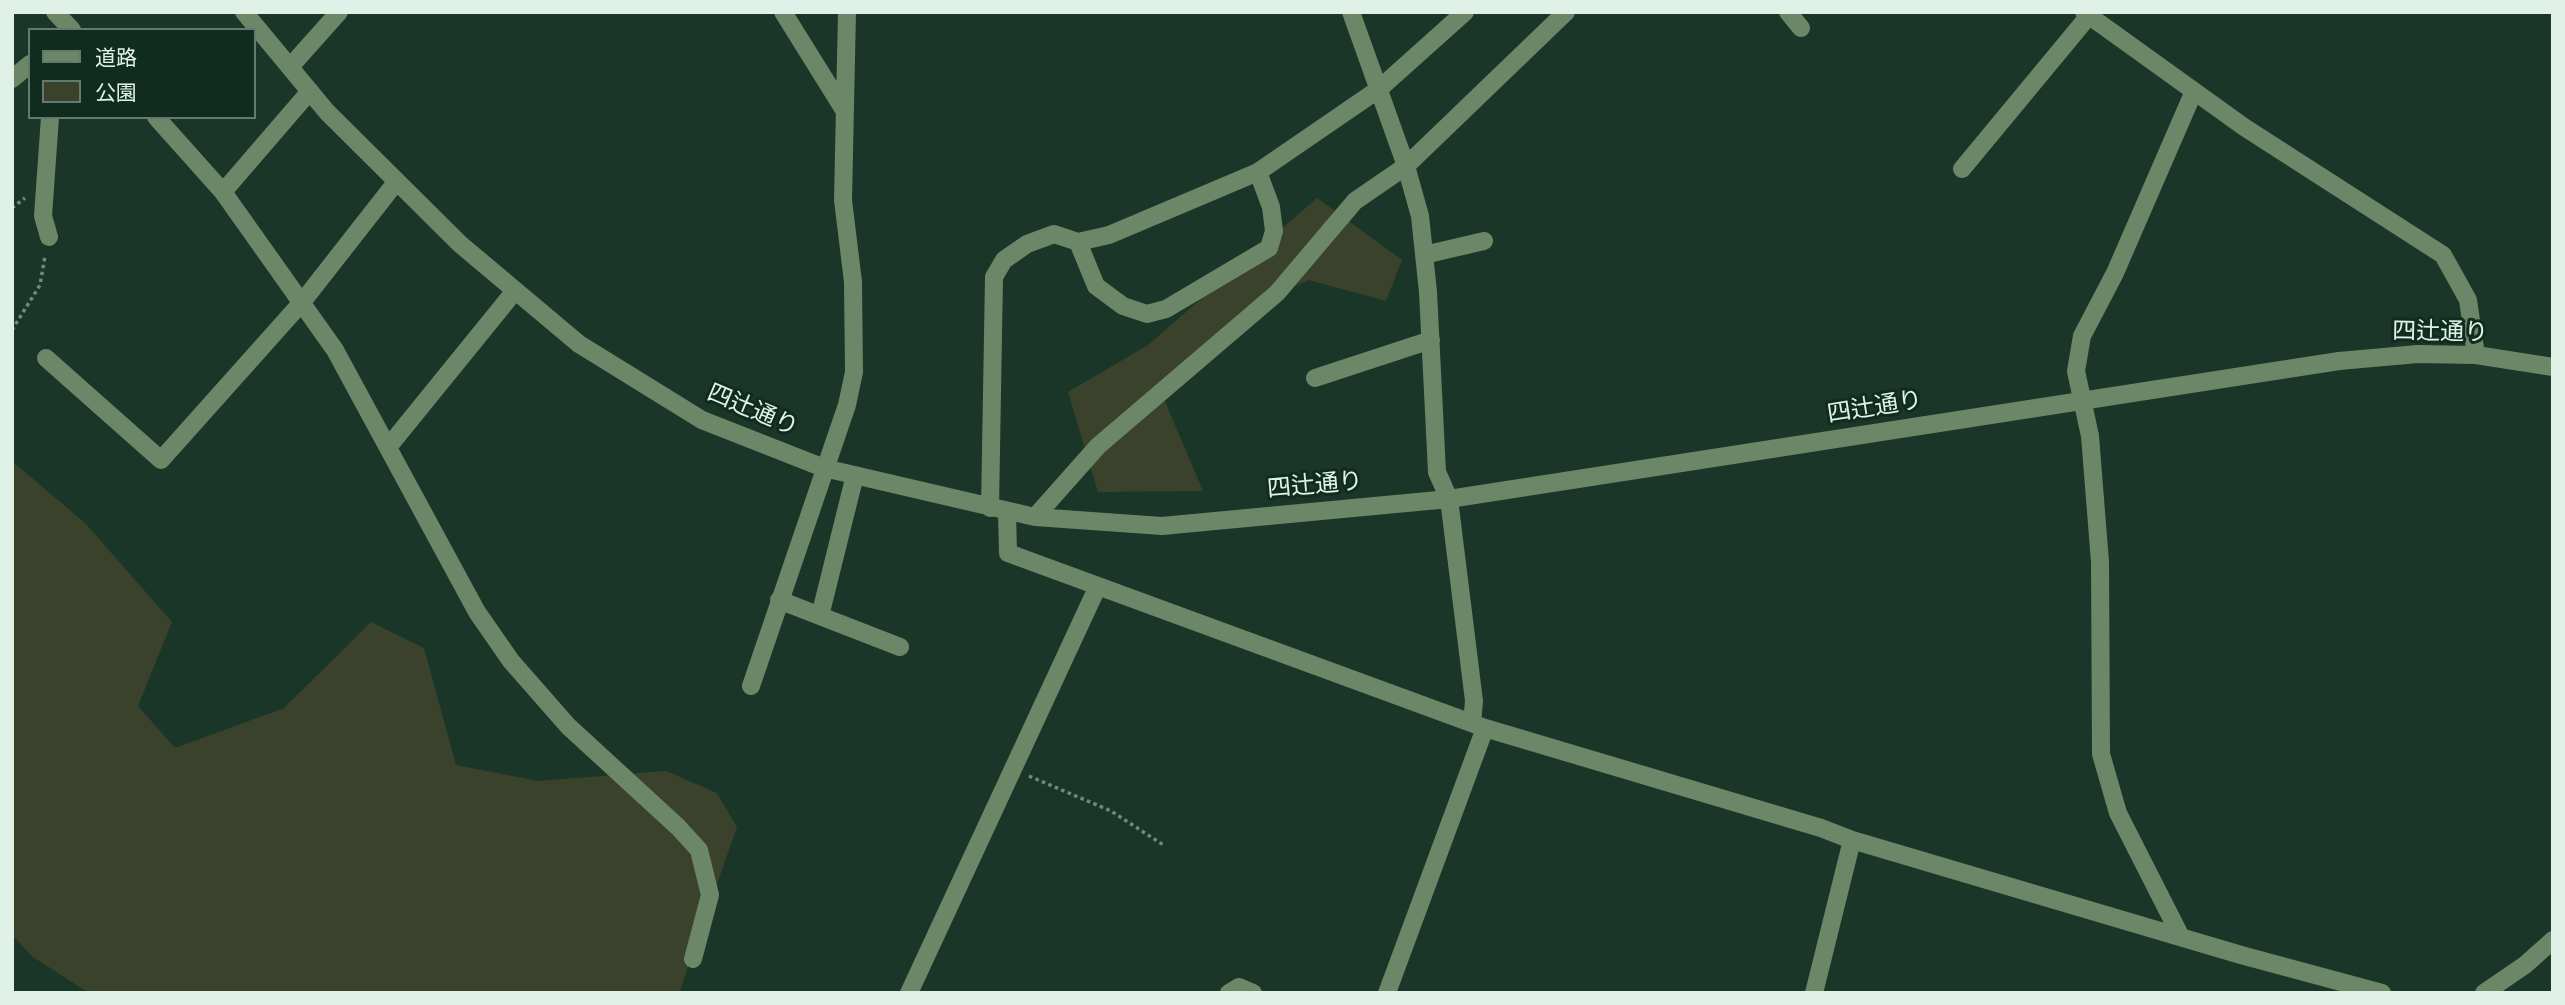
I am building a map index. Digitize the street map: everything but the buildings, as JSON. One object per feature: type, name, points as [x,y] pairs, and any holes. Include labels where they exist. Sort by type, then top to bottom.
[{"type":"street","name":"四辻通り","points":[[244,12],[310,91],[397,181],[514,292],[579,344],[702,420],[824,468],[1035,517],[1162,526],[1449,499],[2339,361],[2418,354],[2476,355],[2553,367]]},
{"type":"street","points":[[290,67],[339,12]]},
{"type":"street","points":[[783,12],[844,110]]},
{"type":"street","points":[[751,686],[847,405],[854,372],[853,282],[843,200],[847,12]]},
{"type":"street","points":[[1350,12],[1406,166],[1420,216],[1431,340],[1437,472],[1449,499],[1478,725],[1387,993]]},
{"type":"street","points":[[1465,12],[1379,89],[1258,172],[1109,235],[1078,242],[1054,234],[1027,244],[1004,260],[994,276],[998,510],[1008,553],[1097,588],[1478,725],[1821,828],[1852,840],[2382,993]]},
{"type":"street","points":[[1035,517],[1098,446],[1277,293],[1355,201],[1406,166],[1566,12]]},
{"type":"street","points":[[1788,12],[1801,28]]},
{"type":"street","points":[[1962,169],[2088,13],[2194,92],[2443,255],[2468,300],[2476,355]]},
{"type":"street","points":[[12,79],[28,66]]},
{"type":"street","points":[[223,192],[310,91]]},
{"type":"street","points":[[2181,937],[2118,813],[2101,754],[2100,562],[2090,436],[2076,371],[2082,336],[2121,262],[2194,92]]},
{"type":"street","points":[[49,237],[43,216],[50,119]]},
{"type":"street","points":[[158,119],[223,192],[335,349],[477,612],[511,661],[568,726],[678,827],[699,850],[709,895],[693,959]]},
{"type":"street","points":[[1078,242],[1096,286],[1123,306],[1147,314],[1166,309],[1269,248],[1274,231],[1271,207],[1258,172]]},
{"type":"street","points":[[46,358],[160,460],[303,301],[397,181]]},
{"type":"street","points":[[1424,255],[1485,242]]},
{"type":"street","points":[[389,446],[514,292]]},
{"type":"street","points":[[1315,378],[1431,340]]},
{"type":"street","points":[[820,616],[855,475]]},
{"type":"street","points":[[909,993],[1097,588]]},
{"type":"street","points":[[779,600],[900,647]]},
{"type":"street","points":[[1814,993],[1852,840]]},
{"type":"street","points":[[2484,993],[2525,965],[2553,940]]},
{"type":"street","points":[[1229,993],[1239,986],[1253,993]]},
{"type":"path","points":[[12,330],[40,285],[49,237]]},
{"type":"path","points":[[1014,769],[1111,811],[1165,846]]},
{"type":"green space","points":[[1317,198],[1402,260],[1386,301],[1309,280],[1247,307],[1158,385],[1203,491],[1098,492],[1068,392],[1148,345]]},
{"type":"green space","points":[[12,461],[85,523],[172,622],[138,706],[175,748],[284,708],[371,622],[424,648],[456,765],[538,781],[666,771],[717,793],[737,827],[679,993],[89,993],[33,957],[12,935]]}]
